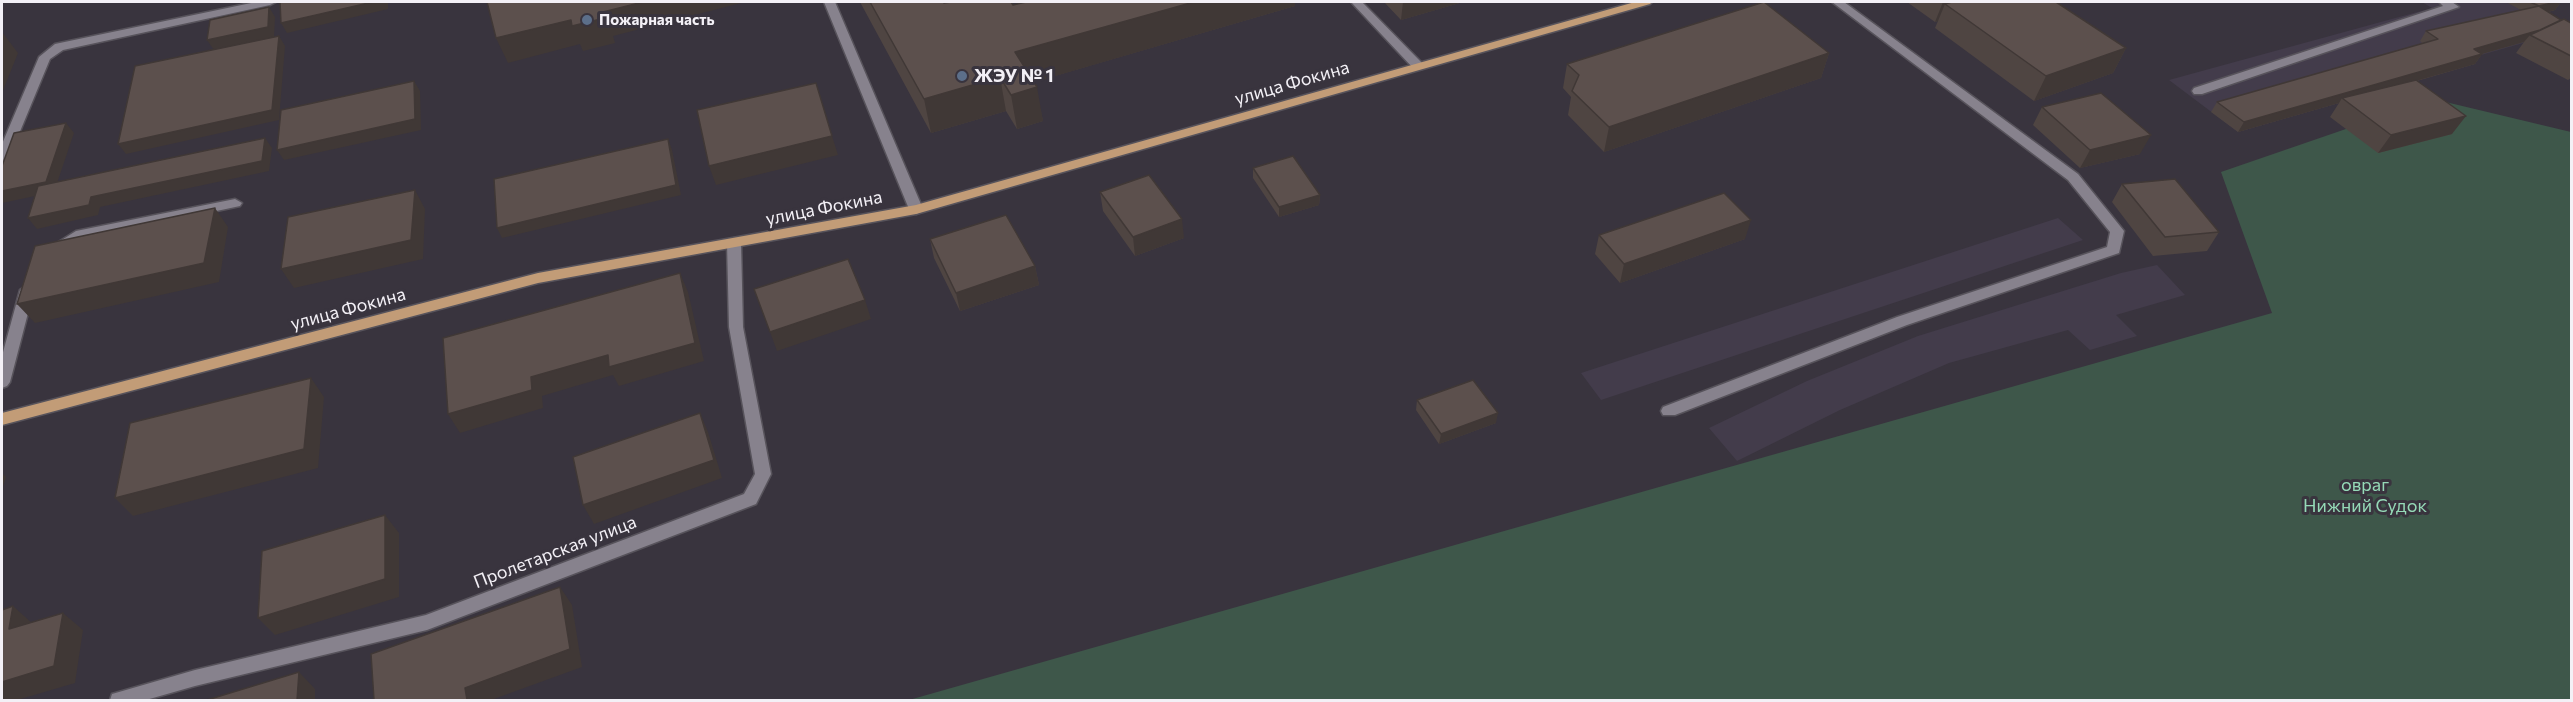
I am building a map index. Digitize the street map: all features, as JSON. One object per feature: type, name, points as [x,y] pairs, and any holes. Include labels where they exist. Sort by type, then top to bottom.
[{"type":"main road","name":"улица Фокина","points":[[2,418],[538,278],[916,208],[1646,2]]},
{"type":"street","points":[[2,158],[45,57],[58,47],[270,2]]},
{"type":"street","points":[[829,2],[916,208]]},
{"type":"street","points":[[1356,2],[1418,66]]},
{"type":"street","points":[[1669,411],[1902,321],[2114,250],[2117,231],[2073,177],[1837,2]]},
{"type":"street","points":[[2198,91],[2453,7],[2444,2]]},
{"type":"street","points":[[46,254],[76,236],[235,203]]},
{"type":"street","name":"Пролетарская улица","points":[[118,700],[195,678],[427,622],[750,499],[763,474],[736,327],[734,243]]},
{"type":"street","points":[[2,382],[32,272]]},
{"type":"shaded area","points":[[2422,2],[2541,2],[2555,10],[2532,16],[2558,33],[2467,59],[2475,64],[2238,132],[2169,80],[2432,8]]},
{"type":"shaded area","points":[[2058,218],[2083,240],[1601,400],[1581,373]]},
{"type":"shaded area","points":[[2157,265],[2185,295],[2116,315],[2137,336],[2090,350],[2068,330],[1949,363],[1840,410],[1737,461],[1709,428],[1807,381],[1918,336],[2121,273]]},
{"type":"green space","name":"овраг Нижний Судок","points":[[2433,99],[2571,132],[2571,700],[909,700],[2272,313],[2221,172]]},
{"type":"building","points":[[280,2],[373,2],[281,23]]},
{"type":"building","points":[[487,2],[643,2],[603,12],[605,18],[572,26],[571,20],[496,38]]},
{"type":"building","points":[[870,2],[1011,2],[1013,5],[1026,2],[1194,2],[1015,52],[1037,87],[1011,95],[1000,77],[924,99]]},
{"type":"building","points":[[1764,2],[1829,53],[1609,127],[1572,91],[1579,75],[1567,64]]},
{"type":"building","points":[[1952,2],[2056,2],[2126,48],[2046,76],[1945,4]]},
{"type":"building","points":[[2530,2],[2556,2],[2539,6]]},
{"type":"building","points":[[2539,6],[2561,20],[2540,30],[2474,49],[2482,54],[2244,122],[2217,102],[2438,39],[2426,31]]},
{"type":"building","points":[[269,7],[268,27],[207,40],[210,20]]},
{"type":"building","points":[[2564,19],[2571,23],[2571,56],[2530,35]]},
{"type":"building","points":[[279,36],[272,110],[118,144],[135,66]]},
{"type":"building","points":[[2416,80],[2466,116],[2391,135],[2342,98]]},
{"type":"building","points":[[414,81],[415,119],[277,150],[281,110]]},
{"type":"building","points":[[816,83],[832,136],[709,166],[697,110]]},
{"type":"building","points":[[2101,93],[2151,135],[2090,150],[2042,107]]},
{"type":"building","points":[[66,123],[46,182],[2,191],[2,166],[14,133]]},
{"type":"building","points":[[265,138],[262,161],[91,197],[89,205],[28,218],[38,186]]},
{"type":"building","points":[[668,139],[676,185],[497,228],[494,179]]},
{"type":"building","points":[[1293,156],[1320,195],[1279,207],[1253,168]]},
{"type":"building","points":[[1149,175],[1182,219],[1133,237],[1100,192]]},
{"type":"building","points":[[2175,179],[2219,232],[2165,237],[2122,184]]},
{"type":"building","points":[[415,190],[411,240],[281,269],[288,217]]},
{"type":"building","points":[[1724,193],[1751,220],[1624,264],[1599,235]]},
{"type":"building","points":[[215,208],[204,263],[17,304],[35,246]]},
{"type":"building","points":[[1006,215],[1035,266],[956,293],[930,239]]},
{"type":"building","points":[[848,259],[865,300],[770,332],[754,289]]},
{"type":"building","points":[[680,273],[695,343],[609,367],[608,355],[531,377],[532,390],[448,414],[443,338]]},
{"type":"building","points":[[311,378],[304,449],[115,498],[130,423]]},
{"type":"building","points":[[1473,380],[1498,413],[1441,434],[1417,400]]},
{"type":"building","points":[[700,413],[714,460],[583,505],[573,457]]},
{"type":"building","points":[[385,515],[385,579],[258,618],[262,551]]},
{"type":"building","points":[[560,587],[570,649],[465,688],[467,700],[374,700],[371,654]]},
{"type":"building","points":[[13,606],[9,629],[63,613],[54,666],[2,682],[2,610]]},
{"type":"building","points":[[299,672],[297,700],[207,700]]},
{"type":"place","name":"Пожарная часть","points":[[587,20]]},
{"type":"place","name":"ЖЭУ № 1","points":[[962,76]]}]
